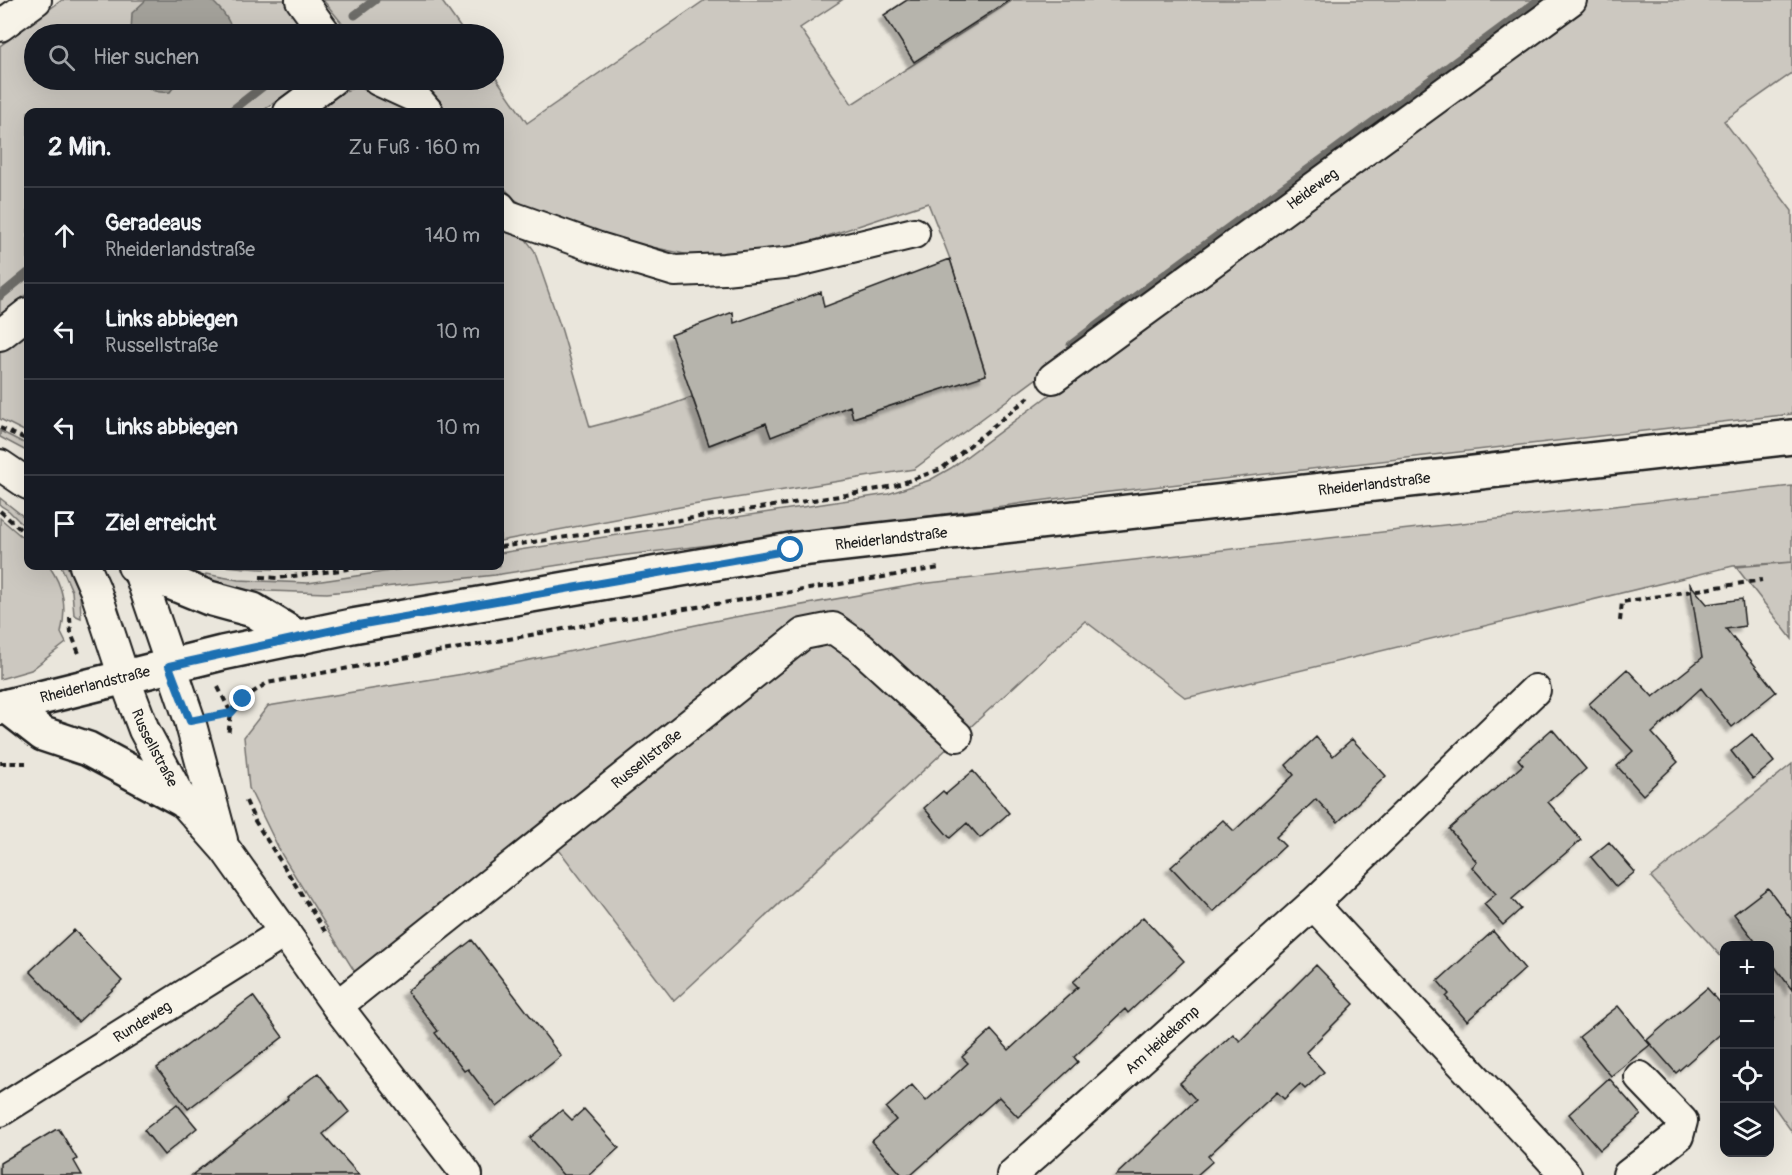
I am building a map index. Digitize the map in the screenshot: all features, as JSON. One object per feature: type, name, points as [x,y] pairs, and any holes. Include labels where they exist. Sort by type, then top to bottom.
[{"type":"main road","name":"Rheiderlandstraße","points":[[4,707],[169,666],[352,626],[791,550],[1792,437]]},
{"type":"main road","points":[[142,570],[209,598],[253,610],[299,638]]},
{"type":"main road","points":[[4,707],[43,734],[88,749],[181,799]]},
{"type":"street","points":[[0,26],[36,0]]},
{"type":"street","points":[[302,0],[320,24]]},
{"type":"street","name":"Heideweg","points":[[1053,378],[1571,0]]},
{"type":"street","points":[[295,108],[319,90]]},
{"type":"street","points":[[400,90],[415,97],[425,108]]},
{"type":"street","points":[[504,212],[596,248],[675,271],[794,262],[914,233]]},
{"type":"street","points":[[0,335],[24,316]]},
{"type":"street","points":[[0,465],[24,480]]},
{"type":"street","name":"Russellstraße","points":[[87,570],[144,730],[181,799],[225,849],[337,1006],[467,1175]]},
{"type":"street","name":"Russellstraße","points":[[136,570],[190,721],[225,849]]},
{"type":"street","name":"Russellstraße","points":[[337,1006],[803,634],[834,628],[861,648],[957,736]]},
{"type":"street","name":"Am Heidekamp","points":[[1012,1175],[1313,904],[1535,690]]},
{"type":"street","points":[[1313,904],[1566,1175]]},
{"type":"street","name":"Rundeweg","points":[[0,1111],[285,932]]},
{"type":"street","points":[[1628,1175],[1678,1136],[1682,1121],[1640,1077]]},
{"type":"path","points":[[504,546],[894,486],[941,469],[1053,378]]},
{"type":"path","points":[[0,428],[24,438]]},
{"type":"path","points":[[0,511],[24,532]]},
{"type":"path","points":[[229,745],[231,713],[243,699],[267,683],[580,626],[946,567]]},
{"type":"path","points":[[256,576],[277,578],[340,570]]},
{"type":"path","points":[[1620,621],[1622,602],[1762,580]]},
{"type":"path","points":[[190,721],[231,713]]},
{"type":"path","points":[[0,763],[36,762]]},
{"type":"path","points":[[242,793],[255,821],[329,939]]},
{"type":"shaded area","points":[[62,0],[292,0],[311,24],[30,24]]},
{"type":"shaded area","points":[[146,0],[211,0],[222,11],[230,24],[131,24],[132,13]]},
{"type":"shaded area","points":[[323,0],[441,0],[458,24],[343,24]]},
{"type":"shaded area","points":[[705,0],[842,0],[800,28],[852,104],[1013,0],[1559,0],[1202,256],[914,469],[680,507],[504,540],[504,218],[515,225],[534,250],[562,331],[590,427],[662,408],[692,397],[710,445],[766,423],[850,406],[854,418],[986,374],[950,259],[928,203],[773,254],[698,257],[588,233],[550,222],[514,199],[504,188],[504,108],[438,108],[419,90],[504,90],[527,123]]},
{"type":"shaded area","points":[[1580,0],[1792,0],[1792,73],[1724,121],[1792,211],[1792,414],[1083,495],[618,556],[495,575],[375,588],[327,593],[237,590],[204,580],[206,574],[238,580],[308,583],[397,570],[504,570],[504,552],[888,494],[930,480],[951,468]]},
{"type":"shaded area","points":[[24,28],[24,90],[292,90],[267,108],[24,108],[24,296],[0,315],[0,46]]},
{"type":"shaded area","points":[[153,90],[172,90],[170,92]]},
{"type":"shaded area","points":[[348,90],[369,90],[378,92],[407,108],[316,108],[334,95]]},
{"type":"shaded area","points":[[24,323],[24,431],[0,419],[0,340]]},
{"type":"shaded area","points":[[0,431],[24,443],[24,450],[0,437]]},
{"type":"shaded area","points":[[1792,486],[1792,562],[1733,566],[1186,698],[1085,621],[674,1001],[553,842],[366,990],[282,855],[249,788],[244,737],[268,706],[463,674],[729,618],[920,584]]},
{"type":"shaded area","points":[[0,498],[24,517],[24,526],[9,511],[0,505]]},
{"type":"shaded area","points":[[0,518],[24,539],[24,570],[52,570],[54,574],[63,598],[64,615],[61,633],[66,643],[31,670],[0,679]]},
{"type":"shaded area","points":[[1792,562],[1792,639],[1736,567]]},
{"type":"shaded area","points":[[63,570],[69,570],[80,595],[81,618],[74,615],[72,591]]},
{"type":"shaded area","points":[[1792,764],[1792,1132],[1774,1107],[1774,941],[1720,941],[1720,955],[1651,877]]},
{"type":"building","points":[[907,0],[1010,0],[914,62],[884,15]]},
{"type":"building","points":[[950,259],[986,375],[853,418],[850,406],[771,437],[766,423],[709,445],[671,335],[733,312],[734,323],[821,292],[824,307]]},
{"type":"building","points":[[1690,584],[1707,604],[1742,599],[1745,626],[1726,629],[1776,692],[1732,727],[1701,688],[1652,733],[1678,762],[1643,795],[1617,766],[1633,751],[1589,704],[1627,669],[1653,697],[1702,658]]},
{"type":"building","points":[[1552,729],[1586,769],[1548,802],[1581,840],[1512,899],[1521,909],[1503,925],[1484,904],[1496,894],[1472,867],[1477,862],[1449,829],[1523,765],[1518,759]]},
{"type":"building","points":[[1752,734],[1774,762],[1753,779],[1731,751]]},
{"type":"building","points":[[1316,737],[1333,756],[1352,739],[1386,776],[1338,822],[1316,799],[1276,837],[1285,846],[1213,912],[1171,867],[1223,820],[1234,831],[1294,775],[1286,765]]},
{"type":"building","points":[[973,771],[1009,813],[980,838],[967,823],[950,838],[924,808],[943,791],[946,794]]},
{"type":"building","points":[[1609,842],[1635,872],[1616,887],[1591,857]]},
{"type":"building","points":[[1768,888],[1792,920],[1792,990],[1774,965],[1774,941],[1755,941],[1734,914]]},
{"type":"building","points":[[1143,917],[1184,961],[1128,1013],[1125,1009],[1074,1057],[1078,1062],[1018,1117],[999,1097],[911,1175],[902,1175],[872,1141],[896,1120],[886,1108],[912,1085],[926,1101],[968,1063],[962,1057],[991,1030],[1009,1050],[1078,987],[1073,982]]},
{"type":"building","points":[[74,930],[122,981],[78,1022],[30,971]]},
{"type":"building","points":[[1493,931],[1525,969],[1467,1021],[1446,997],[1449,994],[1438,981]]},
{"type":"building","points":[[472,940],[561,1056],[497,1107],[468,1069],[464,1071],[435,1033],[438,1031],[407,991]]},
{"type":"building","points":[[1316,965],[1354,1004],[1306,1052],[1324,1072],[1305,1089],[1300,1084],[1284,1099],[1277,1092],[1208,1156],[1213,1161],[1197,1175],[1116,1175],[1196,1100],[1180,1083],[1233,1034],[1240,1041]]},
{"type":"building","points":[[1707,988],[1720,1002],[1720,1034],[1676,1073],[1647,1040]]},
{"type":"building","points":[[253,996],[283,1037],[188,1109],[157,1068]]},
{"type":"building","points":[[1618,1006],[1650,1045],[1611,1076],[1579,1037]]},
{"type":"building","points":[[318,1073],[349,1112],[323,1134],[359,1175],[192,1175],[288,1099],[287,1097]]},
{"type":"building","points":[[1609,1078],[1641,1115],[1600,1150],[1569,1114]]},
{"type":"building","points":[[177,1104],[197,1128],[164,1155],[144,1130]]},
{"type":"building","points":[[584,1109],[619,1148],[589,1175],[563,1175],[530,1138],[562,1110],[572,1120]]},
{"type":"building","points":[[59,1129],[77,1159],[74,1161],[82,1175],[0,1175],[0,1163]]},
{"type":"waterway","points":[[355,15],[375,0]]},
{"type":"waterway","points":[[1071,345],[1539,0]]},
{"type":"waterway","points":[[235,108],[258,90]]},
{"type":"waterway","points":[[0,296],[24,276]]},
{"type":"route","points":[[243,699],[231,713],[190,721],[169,666],[352,626],[791,550]]}]
